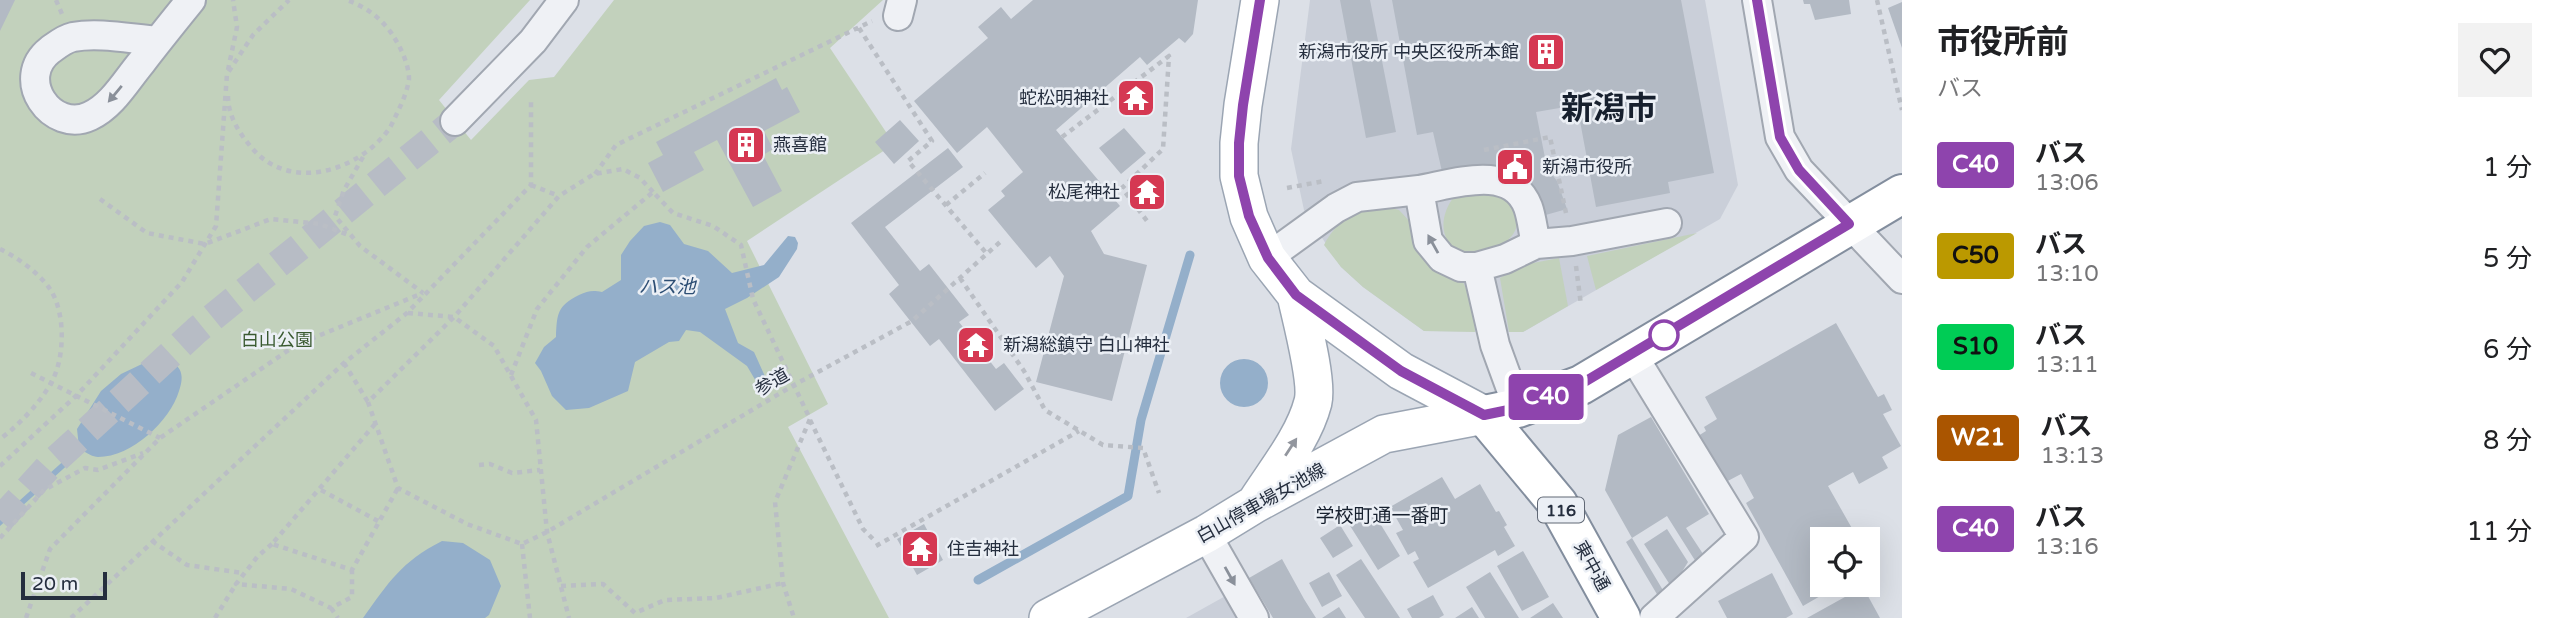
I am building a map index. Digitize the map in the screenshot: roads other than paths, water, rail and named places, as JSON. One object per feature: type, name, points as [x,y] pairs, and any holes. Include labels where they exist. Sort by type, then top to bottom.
[{"type":"highway","points":[[1501,411],[1581,384],[1902,194]]},
{"type":"highway","name":"東中通","points":[[1501,411],[1558,504],[1621,618]]},
{"type":"main road","points":[[1260,0],[1243,105],[1239,176],[1249,216],[1268,258],[1296,295],[1401,371],[1501,411]]},
{"type":"main road","points":[[1255,505],[1298,437],[1314,400],[1310,361],[1296,295]]},
{"type":"main road","name":"白山停車場女池線","points":[[1048,618],[1206,534],[1384,434],[1501,411]]},
{"type":"street","points":[[158,41],[191,0]]},
{"type":"street","points":[[455,121],[533,41],[564,0]]},
{"type":"street","points":[[1757,0],[1780,137],[1799,170],[1902,279]]},
{"type":"street","points":[[1268,258],[1336,208],[1357,197],[1490,178],[1509,184],[1522,196],[1528,208],[1536,244]]},
{"type":"street","points":[[1419,190],[1428,241],[1433,250],[1450,263],[1461,267],[1477,267],[1505,259],[1536,244],[1572,241],[1667,223]]},
{"type":"street","points":[[1477,267],[1495,345],[1501,411]]},
{"type":"street","points":[[1632,354],[1744,537],[1654,618]]},
{"type":"street","points":[[1206,534],[1254,618]]},
{"type":"water","name":"ハス池","points":[[660,222],[670,225],[684,244],[708,251],[732,273],[764,265],[788,236],[795,237],[797,249],[779,277],[725,309],[738,343],[754,352],[768,383],[760,388],[747,366],[700,332],[686,330],[679,341],[669,342],[635,362],[628,391],[589,408],[566,410],[552,396],[535,363],[544,347],[556,337],[562,307],[579,295],[590,291],[602,292],[621,280],[621,255],[630,241],[644,226]]},
{"type":"water","points":[[1244,359],[1261,366],[1268,383],[1261,400],[1244,407],[1227,400],[1220,383],[1227,366]]},
{"type":"water","points":[[160,360],[176,365],[182,377],[174,402],[158,425],[124,451],[96,457],[83,451],[0,526],[0,519],[79,447],[77,429],[101,391],[121,374],[142,364]]},
{"type":"water","points":[[442,541],[463,543],[490,560],[501,586],[489,615],[485,618],[363,618],[406,565]]},
{"type":"waterway","points":[[978,580],[1128,496],[1141,420],[1190,255]]},
{"type":"tunnel","points":[[0,520],[52,463],[197,330],[455,121]]},
{"type":"place","name":"新潟市役所 中央区役所本館","points":[[1546,52]]},
{"type":"place","name":"蛇松明神社","points":[[1136,98]]},
{"type":"place","name":"燕喜館","points":[[746,145]]},
{"type":"place","name":"新潟市役所","points":[[1515,167]]},
{"type":"place","name":"松尾神社","points":[[1147,192]]},
{"type":"place","name":"新潟総鎮守 白山神社","points":[[976,345]]},
{"type":"place","name":"住吉神社","points":[[920,549]]},
{"type":"district","name":"新潟市","points":[[1609,108]]},
{"type":"district","name":"学校町通一番町","points":[[1382,515]]},
{"type":"park label","name":"白山公園","points":[[277,340]]}]
